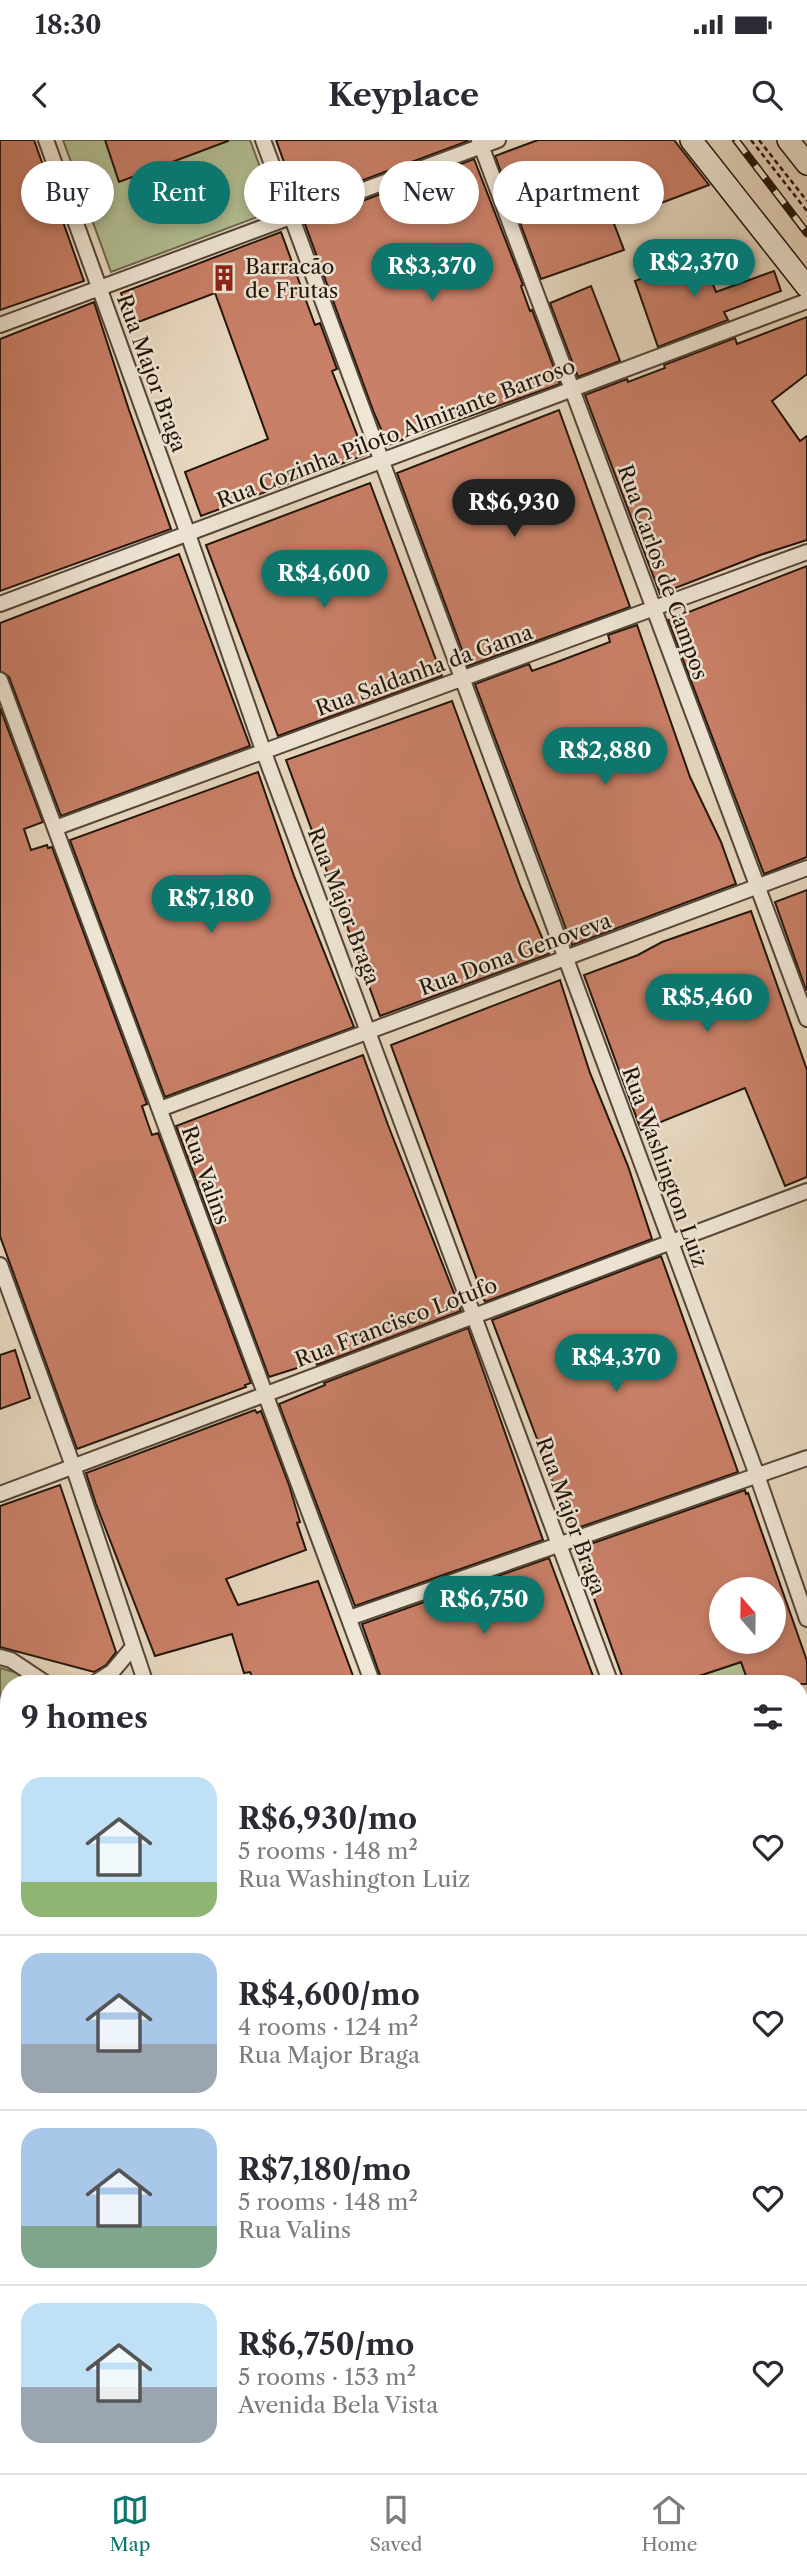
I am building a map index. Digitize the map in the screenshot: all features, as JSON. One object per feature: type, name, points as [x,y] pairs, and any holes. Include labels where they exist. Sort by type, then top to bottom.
[{"type":"main road","points":[[691,140],[807,287]]},
{"type":"main road","points":[[788,140],[807,164]]},
{"type":"street","name":"Rua Major Braga","points":[[46,140],[263,750],[608,1675]]},
{"type":"street","name":"Rua Washington Luiz","points":[[263,140],[271,161]]},
{"type":"street","points":[[365,188],[480,143],[498,140]]},
{"type":"street","name":"Rua Carlos de Campos","points":[[480,143],[807,1019]]},
{"type":"street","points":[[0,325],[272,224]]},
{"type":"street","name":"Rua Washington Luiz","points":[[294,224],[757,1475],[807,1619]]},
{"type":"street","name":"Rua Cozinha Piloto Almirante Barroso","points":[[0,604],[807,301]]},
{"type":"street","name":"Rua Saldanha da Gama","points":[[55,828],[807,552]]},
{"type":"street","name":"Rua Valins","points":[[0,680],[370,1675]]},
{"type":"street","name":"Rua Dona Genoveva","points":[[160,1109],[807,868]]},
{"type":"street","name":"Rua Francisco Lotufo","points":[[0,1494],[807,1191]]},
{"type":"street","points":[[0,1265],[73,1466],[143,1675]]},
{"type":"street","points":[[349,1618],[807,1458]]},
{"type":"street","points":[[107,1675],[133,1647]]},
{"type":"street","points":[[0,1657],[11,1660],[34,1675]]},
{"type":"path","points":[[751,140],[807,211]]},
{"type":"path","points":[[759,140],[807,201]]},
{"type":"green space","points":[[63,140],[250,140],[258,161],[244,161],[244,222],[111,272],[94,224],[114,224],[114,161],[71,161]]},
{"type":"green space","points":[[741,1662],[746,1675],[702,1675]]},
{"type":"green space","points":[[0,1668],[24,1675],[0,1675]]},
{"type":"building","points":[[0,140],[34,140],[41,161],[21,161],[21,224],[64,224],[84,281],[0,310]]},
{"type":"building","points":[[105,140],[228,140],[175,161],[128,161],[128,179],[119,182]]},
{"type":"building","points":[[276,140],[468,141],[414,161],[379,161],[379,174],[365,179],[365,161],[284,161]]},
{"type":"building","points":[[538,140],[674,140],[709,185],[664,202],[664,161],[497,161],[495,156]]},
{"type":"building","points":[[479,172],[493,208],[493,224],[499,224],[530,311],[532,310],[560,384],[388,445],[305,224],[365,224],[365,200],[379,195],[379,224],[479,224]]},
{"type":"building","points":[[520,224],[614,224],[624,250],[541,279]]},
{"type":"building","points":[[281,232],[315,325],[320,323],[337,369],[332,371],[365,455],[201,516],[185,472],[268,439],[215,293],[133,324],[121,293]]},
{"type":"building","points":[[701,255],[716,292],[774,271],[781,291],[724,312],[728,320],[658,347],[635,281]]},
{"type":"building","points":[[591,286],[620,361],[578,377],[550,303]]},
{"type":"building","points":[[94,302],[171,529],[0,591],[0,339]]},
{"type":"building","points":[[807,317],[807,374],[772,401],[800,441],[807,436],[807,540],[760,555],[660,594],[585,395],[665,368],[664,365],[735,338],[737,344]]},
{"type":"building","points":[[559,410],[630,607],[468,666],[397,473]]},
{"type":"building","points":[[370,483],[442,676],[278,736],[206,545]]},
{"type":"building","points":[[179,554],[250,746],[61,816],[9,677],[0,671],[0,623]]},
{"type":"building","points":[[807,566],[807,857],[764,874],[668,620]]},
{"type":"building","points":[[637,625],[690,777],[721,842],[736,884],[572,945],[475,684],[529,664],[532,671],[557,662],[610,642],[608,635]]},
{"type":"building","points":[[452,701],[521,888],[549,954],[380,1016],[286,760]]},
{"type":"building","points":[[0,708],[43,822],[24,829],[31,850],[47,845],[48,848],[52,847],[147,1104],[142,1106],[152,1135],[158,1133],[251,1383],[77,1449],[0,1236]]},
{"type":"building","points":[[258,772],[294,876],[354,1027],[165,1097],[70,840]]},
{"type":"building","points":[[807,890],[807,990],[806,990],[775,902]]},
{"type":"building","points":[[751,911],[807,1070],[807,1177],[785,1186],[745,1088],[641,1130],[584,975],[638,955],[662,942]]},
{"type":"building","points":[[560,980],[590,1073],[628,1166],[652,1239],[485,1302],[391,1045]]},
{"type":"building","points":[[363,1055],[461,1311],[317,1365],[316,1362],[269,1377],[176,1126]]},
{"type":"building","points":[[661,1256],[738,1472],[569,1531],[492,1320]]},
{"type":"building","points":[[468,1328],[543,1540],[355,1606],[279,1404],[325,1385],[324,1383]]},
{"type":"building","points":[[15,1350],[30,1398],[0,1409],[0,1355]]},
{"type":"building","points":[[255,1410],[257,1413],[261,1411],[289,1485],[306,1550],[226,1579],[238,1605],[318,1581],[353,1675],[244,1673],[232,1634],[155,1656],[86,1473]]},
{"type":"building","points":[[60,1485],[116,1652],[106,1665],[94,1672],[0,1647],[0,1506]]},
{"type":"building","points":[[745,1490],[778,1577],[709,1577],[709,1654],[786,1654],[786,1601],[807,1661],[807,1675],[746,1675],[741,1662],[702,1675],[622,1675],[576,1549]]},
{"type":"building","points":[[549,1558],[593,1675],[380,1675],[362,1624]]},
{"type":"railway","points":[[736,140],[807,233]]},
{"type":"place","name":"Barracão de Frutas","points":[[224,278]]}]
